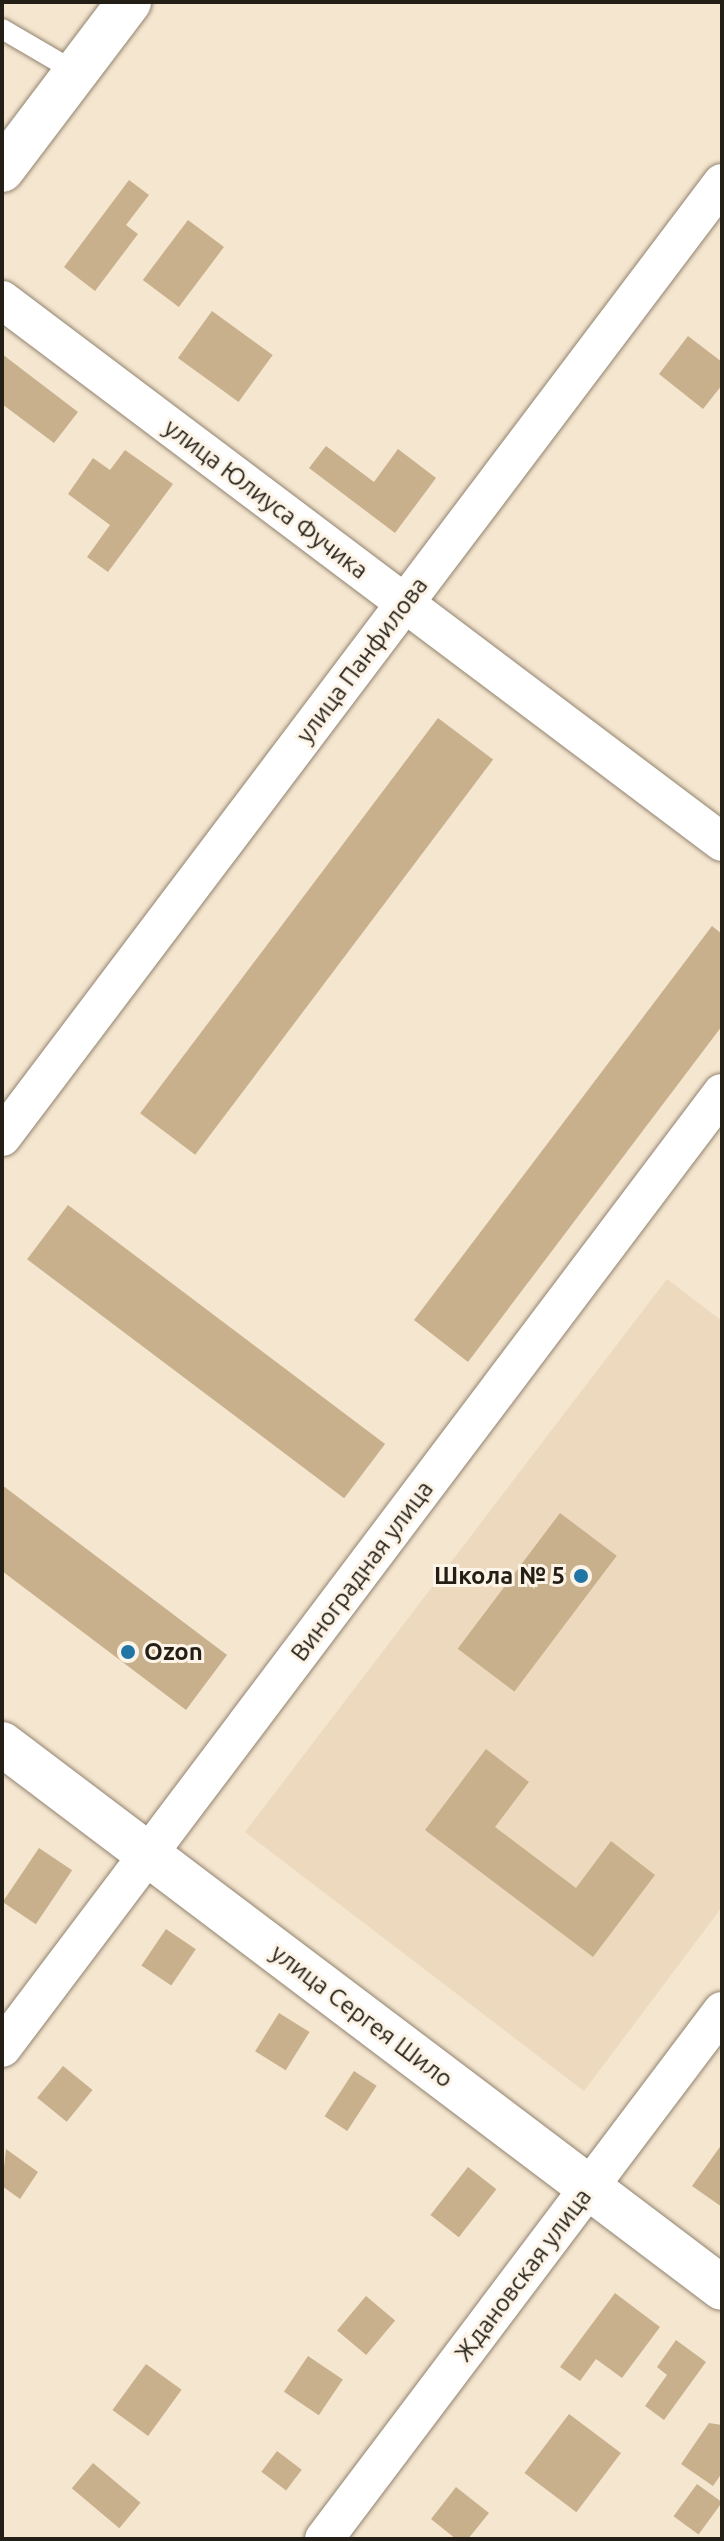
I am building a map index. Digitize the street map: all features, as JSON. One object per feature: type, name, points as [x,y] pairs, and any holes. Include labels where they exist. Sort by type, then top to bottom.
[{"type":"street","points":[[2,170],[129,2]]},
{"type":"street","name":"улица Панфилова","points":[[2,1137],[722,183]]},
{"type":"street","name":"улица Юлиуса Фучика","points":[[2,300],[722,842]]},
{"type":"street","name":"Виноградная улица","points":[[2,2048],[722,1093]]},
{"type":"street","name":"улица Сергея Шило","points":[[2,1744],[722,2288]]},
{"type":"street","name":"Ждановская улица","points":[[324,2539],[722,2011]]},
{"type":"lane","points":[[2,29],[76,72]]},
{"type":"shaded area","name":"Школа № 5","points":[[667,1279],[722,1321],[722,1907],[584,2091],[245,1832]]},
{"type":"building","points":[[129,180],[149,195],[126,225],[138,234],[95,291],[64,267]]},
{"type":"building","points":[[188,220],[224,247],[179,307],[143,280]]},
{"type":"building","points":[[212,311],[273,355],[239,402],[178,358]]},
{"type":"building","points":[[688,336],[722,362],[722,385],[703,409],[659,374]]},
{"type":"building","points":[[2,354],[78,412],[54,443],[2,404]]},
{"type":"building","points":[[326,446],[374,482],[398,449],[436,478],[395,533],[309,468]]},
{"type":"building","points":[[125,450],[173,484],[108,572],[87,557],[110,525],[68,494],[93,458],[110,470]]},
{"type":"building","points":[[438,718],[493,760],[195,1155],[140,1113]]},
{"type":"building","points":[[712,926],[722,934],[722,1026],[468,1362],[414,1320]]},
{"type":"building","points":[[68,1205],[385,1444],[344,1498],[27,1259]]},
{"type":"building","points":[[2,1485],[227,1655],[186,1710],[2,1571]]},
{"type":"building","points":[[560,1513],[617,1556],[514,1691],[458,1649]]},
{"type":"building","points":[[486,1749],[529,1782],[495,1827],[576,1888],[611,1841],[655,1875],[593,1957],[425,1830]]},
{"type":"building","points":[[39,1848],[72,1870],[36,1924],[3,1902]]},
{"type":"building","points":[[166,1929],[196,1949],[171,1986],[141,1965]]},
{"type":"building","points":[[279,2013],[310,2032],[286,2070],[255,2051]]},
{"type":"building","points":[[63,2066],[93,2090],[67,2122],[37,2098]]},
{"type":"building","points":[[354,2071],[377,2086],[347,2131],[325,2116]]},
{"type":"building","points":[[722,2144],[722,2207],[692,2186]]},
{"type":"building","points":[[6,2149],[38,2172],[20,2199],[2,2186]]},
{"type":"building","points":[[468,2167],[496,2189],[459,2237],[430,2215]]},
{"type":"building","points":[[615,2293],[660,2327],[622,2378],[596,2359],[580,2381],[560,2367]]},
{"type":"building","points":[[366,2296],[395,2320],[366,2355],[337,2330]]},
{"type":"building","points":[[676,2340],[706,2362],[664,2420],[645,2406],[667,2375],[657,2367]]},
{"type":"building","points":[[308,2356],[343,2379],[319,2415],[284,2392]]},
{"type":"building","points":[[146,2364],[182,2390],[148,2436],[112,2410]]},
{"type":"building","points":[[569,2414],[621,2453],[576,2512],[524,2473]]},
{"type":"building","points":[[709,2423],[722,2425],[722,2473],[713,2486],[681,2464]]},
{"type":"building","points":[[277,2451],[302,2470],[286,2490],[261,2472]]},
{"type":"building","points":[[93,2463],[140,2503],[119,2528],[72,2488]]},
{"type":"building","points":[[697,2484],[722,2502],[699,2535],[673,2516]]},
{"type":"building","points":[[456,2487],[489,2513],[468,2539],[456,2539],[431,2519]]},
{"type":"place","name":"Школа № 5","points":[[581,1576]]},
{"type":"place","name":"Ozon","points":[[128,1652]]}]
